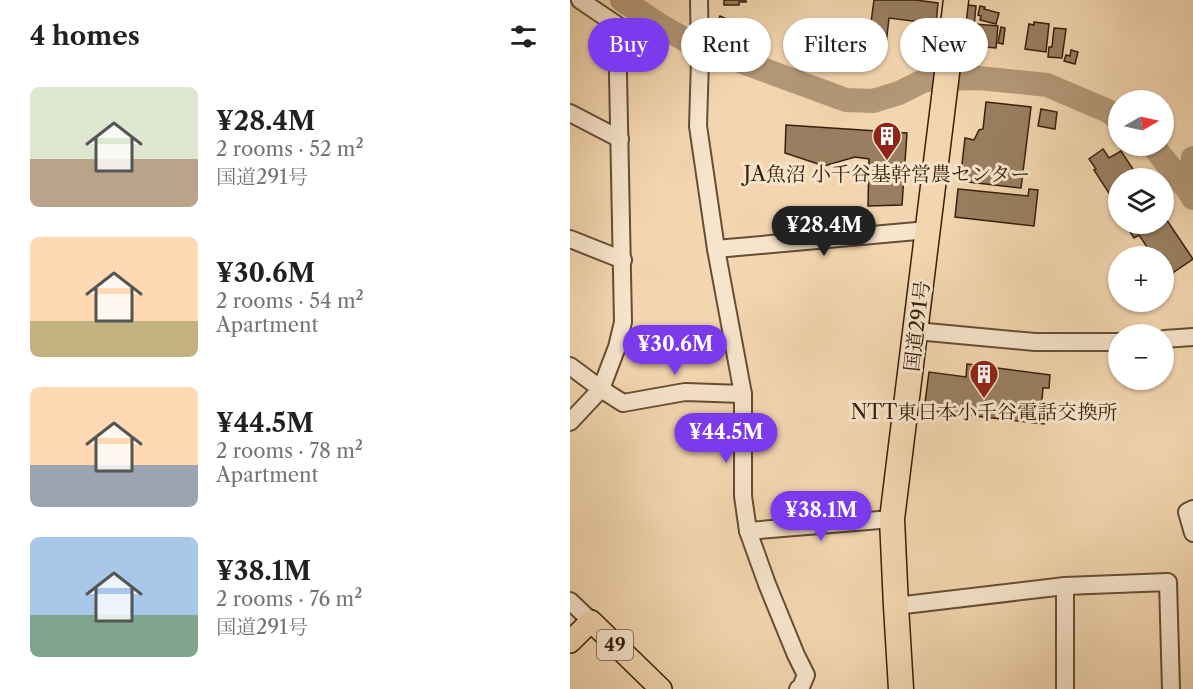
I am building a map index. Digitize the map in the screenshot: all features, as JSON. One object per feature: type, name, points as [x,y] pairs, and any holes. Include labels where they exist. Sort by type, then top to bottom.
[{"type":"highway","name":"国道291号","points":[[901,689],[892,519],[956,0]]},
{"type":"main road","name":"49","points":[[570,642],[591,621],[661,689]]},
{"type":"street","points":[[570,422],[602,389],[623,322],[617,25],[580,0]]},
{"type":"street","points":[[699,0],[698,126],[716,249],[743,394],[743,496],[748,531],[766,584],[795,655],[806,675],[798,689]]},
{"type":"street","points":[[570,113],[620,139]]},
{"type":"street","points":[[716,249],[928,230]]},
{"type":"street","points":[[570,239],[623,260]]},
{"type":"street","points":[[916,331],[1035,342],[1108,342]]},
{"type":"street","points":[[1174,338],[1193,336]]},
{"type":"street","points":[[570,366],[623,403],[685,392],[743,394]]},
{"type":"street","points":[[1193,509],[1187,512],[1193,533]]},
{"type":"street","points":[[748,531],[892,519]]},
{"type":"street","points":[[896,606],[1065,586],[1168,582],[1171,689]]},
{"type":"street","points":[[1065,586],[1065,689]]},
{"type":"street","points":[[570,601],[591,621]]},
{"type":"building","points":[[724,0],[746,0],[746,2],[739,2],[739,5],[724,5]]},
{"type":"building","points":[[874,0],[916,0],[938,3],[937,18],[889,18],[888,27],[888,18],[872,18]]},
{"type":"building","points":[[967,5],[976,6],[975,18],[966,18]]},
{"type":"building","points":[[980,6],[999,13],[996,24],[978,15]]},
{"type":"building","points":[[1034,22],[1049,24],[1046,52],[1025,49],[1029,24],[1034,25]]},
{"type":"building","points":[[988,25],[998,26],[996,48],[988,47]]},
{"type":"building","points":[[1001,27],[1005,28],[1003,44],[998,43]]},
{"type":"building","points":[[1054,28],[1066,29],[1062,58],[1048,57],[1049,47],[1052,47]]},
{"type":"building","points":[[1071,50],[1078,52],[1075,64],[1064,61],[1066,55],[1070,56]]},
{"type":"building","points":[[986,102],[1031,107],[1021,188],[960,181],[965,138],[974,140],[979,130],[983,129]]},
{"type":"building","points":[[1041,109],[1057,112],[1055,129],[1038,126]]},
{"type":"building","name":"JA魚沼 小千谷基幹営農センター","points":[[786,125],[907,133],[902,205],[868,206],[869,159],[855,157],[824,166],[785,153]]},
{"type":"building","points":[[1103,149],[1109,158],[1124,156],[1132,168],[1108,168],[1108,192],[1089,159]]},
{"type":"building","points":[[958,189],[1028,196],[1029,189],[1038,190],[1034,226],[955,217]]},
{"type":"building","points":[[1174,231],[1193,259],[1174,272],[1174,246],[1146,246],[1139,235],[1134,238],[1131,234],[1174,234]]},
{"type":"building","name":"NTT東日本小千谷電話交換所","points":[[967,364],[1050,375],[1049,388],[1043,388],[1041,412],[1045,412],[1044,424],[924,410],[929,372],[966,377]]},
{"type":"waterway","points":[[622,0],[691,43],[846,100],[873,101],[932,79],[979,78],[1047,85],[1108,111]]},
{"type":"waterway","points":[[1161,156],[1193,198]]},
{"type":"waterway","points":[[1189,191],[1193,158]]},
{"type":"place","name":"JA魚沼 小千谷基幹営農センター","points":[[887,162]]},
{"type":"place","name":"NTT東日本小千谷電話交換所","points":[[984,400]]}]
